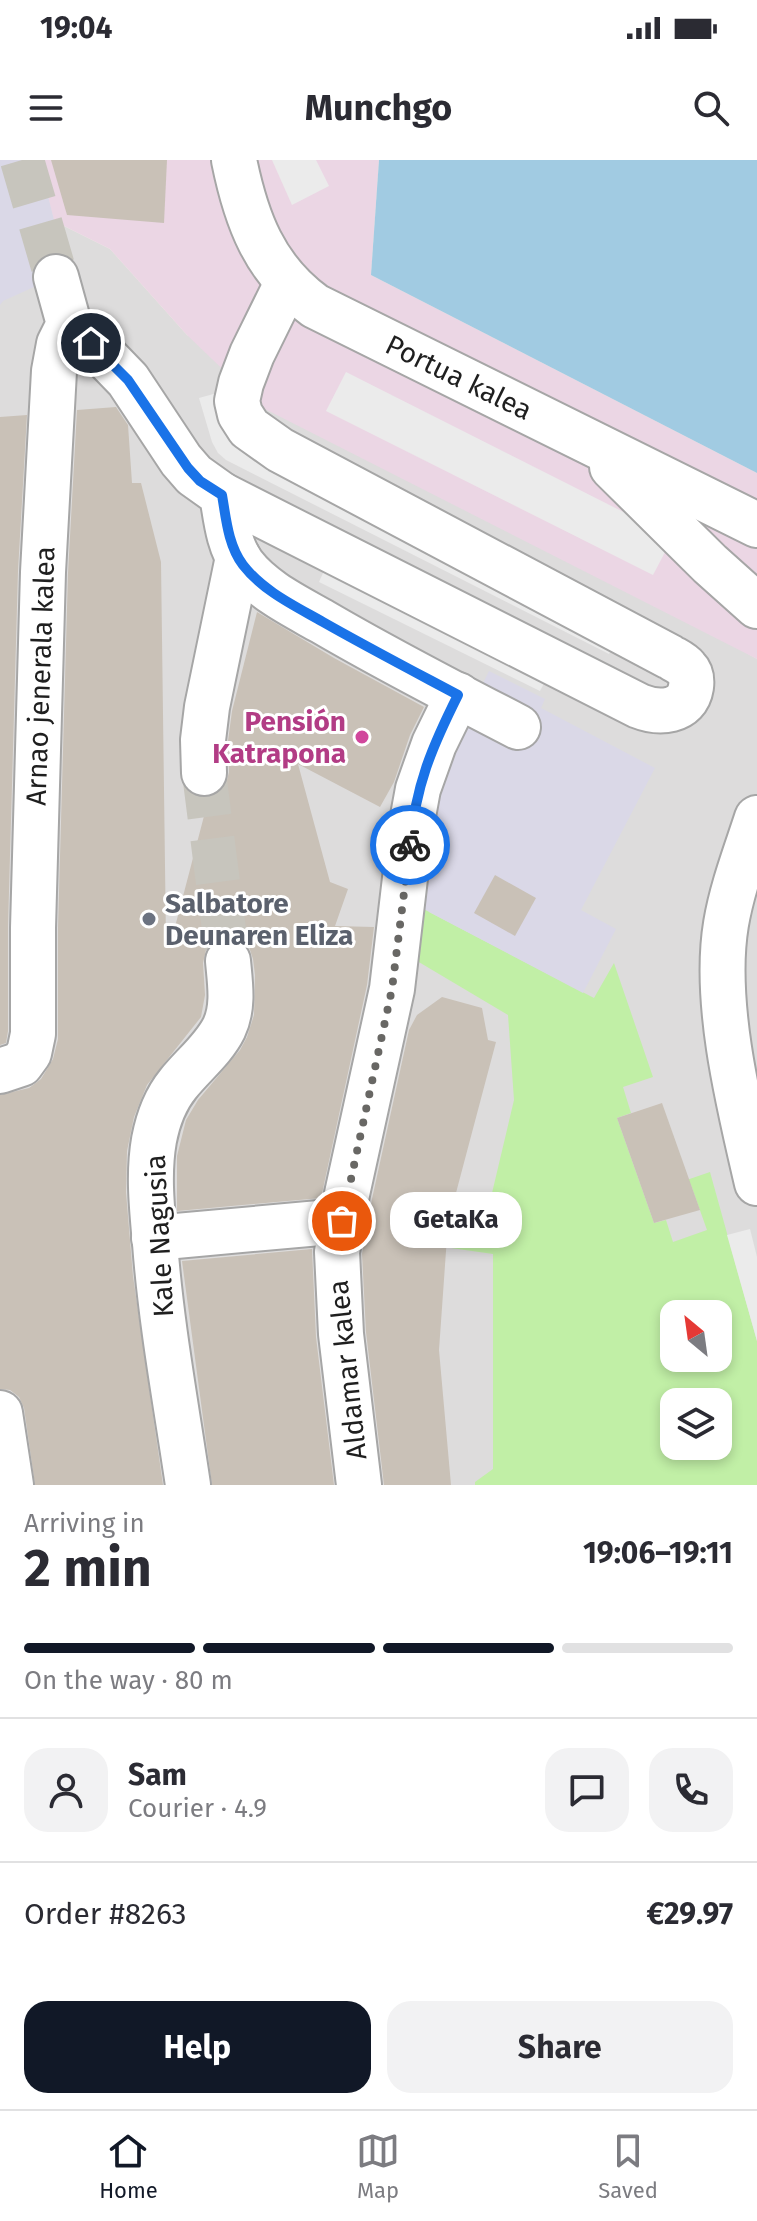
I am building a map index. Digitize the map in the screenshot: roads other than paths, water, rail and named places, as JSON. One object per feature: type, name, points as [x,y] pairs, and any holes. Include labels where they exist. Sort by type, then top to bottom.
[{"type":"street","name":"Portua kalea","points":[[234,160],[252,225],[270,260],[287,283],[315,306],[757,525]]},
{"type":"street","points":[[56,277],[69,324],[128,380],[194,475],[222,495],[639,706],[658,712],[681,705],[690,692],[691,680],[687,669],[670,657],[280,450],[249,428],[240,414],[238,394],[252,354],[287,283]]},
{"type":"street","name":"Arnao jenerala kalea","points":[[4,1070],[21,1064],[26,1058],[33,1034],[43,572],[54,371],[59,344],[69,324]]},
{"type":"street","points":[[578,435],[757,606]]},
{"type":"street","points":[[222,495],[228,529],[238,557],[257,580],[345,635],[518,727]]},
{"type":"street","points":[[204,773],[203,740],[207,707],[238,557]]},
{"type":"street","name":"Aldamar kalea","points":[[359,1485],[338,1300],[337,1252],[392,989],[418,789],[434,744],[458,695]]},
{"type":"street","points":[[757,818],[730,908],[723,953],[733,1071],[757,1183]]},
{"type":"street","name":"Kale Nagusia","points":[[188,1485],[160,1298],[154,1238],[152,1163],[158,1122],[172,1091],[211,1048],[224,1027],[230,1001],[228,961]]},
{"type":"street","points":[[154,1238],[342,1221]]},
{"type":"street","points":[[0,1413],[11,1485]]},
{"type":"water","points":[[379,160],[757,160],[757,473],[371,275]]},
{"type":"tunnel","points":[[22,160],[56,277]]},
{"type":"tunnel","points":[[204,773],[228,961]]},
{"type":"place","name":"Pensión Katrapona","points":[[362,737]]},
{"type":"place","name":"Salbatore Deunaren Eliza","points":[[149,919]]},
{"type":"place","name":"GetaKa","points":[[342,1221]]}]
